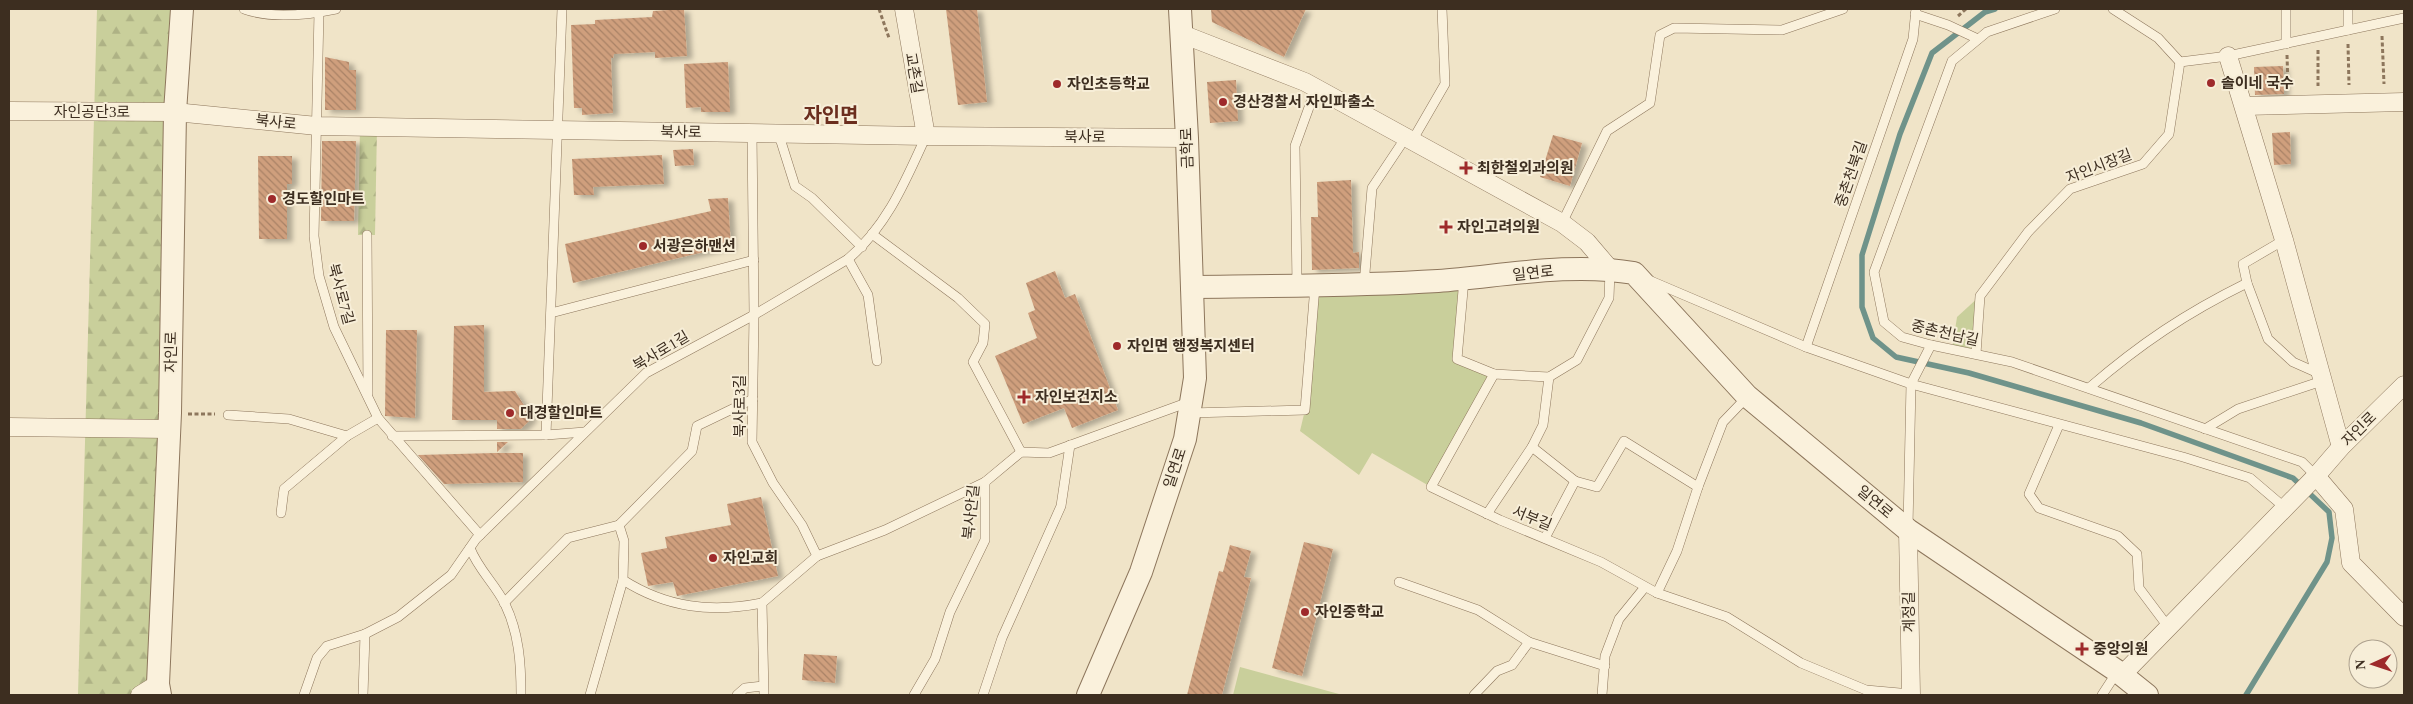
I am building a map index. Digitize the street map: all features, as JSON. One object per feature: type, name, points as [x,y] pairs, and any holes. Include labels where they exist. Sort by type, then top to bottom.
[{"type":"street","name":"자인로","points":[[152,692],[170,421],[175,112],[182,9]]},
{"type":"street","name":"교촌길","points":[[904,9],[926,136]]},
{"type":"street","name":"금학로","points":[[1180,9],[1192,287]]},
{"type":"street","points":[[1182,34],[1316,88],[1562,223],[1587,242],[1610,269]]},
{"type":"street","points":[[2228,56],[2284,240],[2341,447]]},
{"type":"street","points":[[2244,106],[2404,102]]},
{"type":"street","name":"자인공단3로","points":[[9,111],[175,112]]},
{"type":"street","name":"북사로","points":[[175,112],[317,126],[778,132],[926,136],[1187,138]]},
{"type":"street","name":"일연로","points":[[1088,695],[1140,572],[1185,439],[1194,378],[1192,287],[1364,285],[1464,279],[1588,268],[1634,273],[1747,396],[1908,530],[2120,673],[2146,695]]},
{"type":"street","name":"자인로","points":[[2120,673],[2169,628],[2316,476],[2341,447],[2404,385]]},
{"type":"street","points":[[9,427],[170,421]]},
{"type":"street","points":[[2316,476],[2344,509],[2352,563],[2404,618]]},
{"type":"street","name":"계정길","points":[[1908,530],[1911,695]]},
{"type":"lane","points":[[244,9],[259,14],[319,12],[336,9]]},
{"type":"lane","points":[[546,435],[562,9]]},
{"type":"lane","points":[[1364,285],[1372,188],[1409,139],[1445,84],[1442,9]]},
{"type":"lane","points":[[1562,223],[1607,131],[1650,103],[1660,35],[1674,28],[1782,30],[1843,9]]},
{"type":"lane","name":"중촌천남길","points":[[2055,9],[1987,32],[1952,61],[1874,272],[1884,322],[1902,337],[2012,362],[2302,462],[2316,476]]},
{"type":"lane","points":[[2113,9],[2158,38],[2180,62],[2228,56],[2404,18]]},
{"type":"lane","points":[[2286,9],[2286,44]]},
{"type":"lane","points":[[2348,9],[2348,30]]},
{"type":"lane","name":"북사로7길","points":[[319,12],[314,236],[319,276],[334,327],[378,418],[480,535]]},
{"type":"lane","points":[[1915,12],[1978,39]]},
{"type":"lane","name":"중촌천북길","points":[[1806,347],[1913,39],[1915,12]]},
{"type":"lane","name":"자인시장길","points":[[1976,354],[1980,296],[2028,232],[2070,189],[2143,164],[2169,134],[2180,62]]},
{"type":"lane","points":[[872,234],[958,298],[985,324],[983,344],[973,362],[1021,452],[1049,452],[1191,407],[1305,410],[1306,286],[1295,146],[1316,88]]},
{"type":"lane","points":[[778,132],[796,186],[812,198],[862,248]]},
{"type":"lane","name":"북사로3길","points":[[752,133],[754,260],[752,442],[773,484],[802,525],[817,556]]},
{"type":"lane","name":"북사로1길","points":[[304,695],[317,658],[327,646],[365,634],[398,617],[451,575],[480,535],[646,373],[754,315],[848,259],[862,248],[896,202],[926,136]]},
{"type":"lane","points":[[367,235],[368,394]]},
{"type":"lane","points":[[2284,240],[2243,264],[2247,283],[2268,339],[2293,362],[2321,378]]},
{"type":"lane","points":[[848,259],[868,295],[878,361]]},
{"type":"lane","points":[[551,313],[754,260]]},
{"type":"lane","points":[[1464,279],[1457,359],[1494,374],[1549,377],[1577,360],[1609,298],[1610,269]]},
{"type":"lane","points":[[1634,273],[1806,347],[1911,384],[2183,457],[2250,478],[2284,507]]},
{"type":"lane","points":[[2089,388],[2131,352],[2201,306],[2247,283]]},
{"type":"lane","points":[[1908,530],[1911,384],[1931,345]]},
{"type":"lane","name":"서부길","points":[[1494,374],[1431,487],[1487,514],[1602,562],[1657,593],[1727,616],[1801,663],[1866,690],[1911,695]]},
{"type":"lane","points":[[1487,514],[1532,447],[1543,425],[1549,377]]},
{"type":"lane","points":[[2205,429],[2238,409],[2321,378]]},
{"type":"lane","points":[[1657,593],[1678,551],[1698,487],[1723,422],[1747,396]]},
{"type":"lane","points":[[504,603],[568,538],[619,525],[692,451],[697,426],[753,399]]},
{"type":"lane","points":[[228,415],[289,418],[346,436]]},
{"type":"lane","points":[[281,514],[284,489],[346,436],[378,418]]},
{"type":"lane","points":[[2059,425],[2030,494],[2040,508],[2118,536],[2137,554],[2139,588],[2169,628]]},
{"type":"lane","points":[[392,436],[546,435],[585,432]]},
{"type":"lane","points":[[1532,447],[1575,481],[1596,487],[1624,441],[1698,487]]},
{"type":"lane","points":[[983,695],[1002,638],[1061,506],[1070,445]]},
{"type":"lane","name":"북사안길","points":[[916,695],[935,659],[950,612],[985,540],[986,482],[1021,452]]},
{"type":"lane","points":[[1545,538],[1575,481]]},
{"type":"lane","points":[[623,580],[640,590],[668,601],[702,608],[732,609],[762,603],[817,556],[885,530],[986,482]]},
{"type":"lane","points":[[590,695],[623,580],[624,541],[619,525]]},
{"type":"lane","points":[[470,548],[476,564],[504,603],[517,636],[522,695]]},
{"type":"lane","points":[[1399,582],[1478,610],[1529,642],[1605,666]]},
{"type":"lane","points":[[1602,695],[1605,656],[1620,619],[1645,587]]},
{"type":"lane","points":[[737,695],[745,688],[764,691],[762,603]]},
{"type":"lane","points":[[363,695],[365,634]]},
{"type":"lane","points":[[1474,695],[1496,671],[1512,665],[1529,642]]},
{"type":"lane","points":[[2102,695],[2120,673]]},
{"type":"path","points":[[2382,23],[2384,102]]},
{"type":"path","points":[[2348,30],[2349,103]]},
{"type":"path","points":[[2318,37],[2318,104]]},
{"type":"path","points":[[2286,44],[2288,105]]},
{"type":"path","points":[[170,421],[228,415]]},
{"type":"green space","points":[[97,9],[180,9],[160,695],[78,695]]},
{"type":"green space","points":[[360,127],[377,127],[375,235],[358,235]]},
{"type":"green space","points":[[1464,279],[1457,359],[1494,374],[1431,487],[1372,453],[1359,475],[1300,431],[1305,410],[1315,286]]},
{"type":"green space","points":[[1980,296],[1976,354],[1952,349],[1957,317]]},
{"type":"green space","points":[[1240,667],[1339,694],[1342,695],[1233,695]]},
{"type":"building","points":[[684,9],[687,56],[655,58],[655,52],[614,54],[613,58],[611,58],[613,113],[582,115],[582,108],[574,108],[571,25],[595,24],[595,20],[652,17],[653,11]]},
{"type":"building","points":[[946,9],[977,9],[987,102],[958,105]]},
{"type":"building","points":[[1211,9],[1306,9],[1284,57],[1212,22]]},
{"type":"building","points":[[325,57],[349,62],[349,70],[356,70],[356,110],[325,110]]},
{"type":"building","points":[[728,62],[730,112],[701,112],[701,107],[686,108],[684,64]]},
{"type":"building","points":[[2283,66],[2284,94],[2255,95],[2254,67]]},
{"type":"building","name":"경산경찰서 자인파출소","points":[[1236,80],[1238,121],[1210,123],[1207,82]]},
{"type":"building","points":[[2290,132],[2291,164],[2274,165],[2272,133]]},
{"type":"building","points":[[1553,135],[1582,143],[1570,186],[1540,177]]},
{"type":"building","points":[[322,141],[356,141],[354,221],[321,221]]},
{"type":"building","points":[[693,149],[694,165],[675,166],[673,150]]},
{"type":"building","points":[[662,155],[664,184],[593,187],[594,195],[574,195],[572,159]]},
{"type":"building","points":[[258,156],[292,156],[292,184],[287,184],[287,239],[259,239]]},
{"type":"building","points":[[1351,180],[1353,253],[1359,252],[1359,268],[1312,270],[1311,217],[1318,217],[1317,182]]},
{"type":"building","name":"서광은하맨션","points":[[728,198],[731,248],[721,248],[573,283],[565,244],[711,211],[708,199]]},
{"type":"building","points":[[1055,271],[1065,298],[1075,294],[1118,410],[1072,428],[1064,408],[1023,424],[995,356],[1037,338],[1028,313],[1035,310],[1026,283]]},
{"type":"building","points":[[484,325],[484,392],[515,391],[532,418],[521,429],[497,429],[497,420],[452,420],[454,326]]},
{"type":"building","points":[[386,330],[417,330],[415,418],[385,416]]},
{"type":"building","points":[[497,442],[508,442],[497,452]]},
{"type":"building","points":[[523,453],[523,482],[444,484],[418,455]]},
{"type":"building","points":[[761,497],[778,576],[677,596],[673,582],[648,586],[641,553],[667,548],[665,537],[731,525],[727,504]]},
{"type":"building","points":[[1304,542],[1333,549],[1302,676],[1272,668]]},
{"type":"building","points":[[1230,545],[1251,551],[1244,577],[1251,578],[1222,695],[1187,695],[1219,571],[1223,572]]},
{"type":"building","points":[[804,654],[837,656],[835,683],[802,680]]},
{"type":"waterway","points":[[1995,9],[1985,12],[1932,53],[1900,134],[1862,255],[1862,307],[1873,338],[1896,357],[1969,373],[2141,423],[2293,478],[2329,512],[2332,538],[2327,562],[2246,695]]},
{"type":"place","name":"솔이네 국수","points":[[2211,83]]},
{"type":"place","name":"자인초등학교","points":[[1057,84]]},
{"type":"place","name":"경산경찰서 자인파출소","points":[[1223,102]]},
{"type":"place","name":"최한철외과의원","points":[[1466,168]]},
{"type":"place","name":"경도할인마트","points":[[272,199]]},
{"type":"place","name":"자인고려의원","points":[[1446,227]]},
{"type":"place","name":"서광은하맨션","points":[[643,246]]},
{"type":"place","name":"자인면 행정복지센터","points":[[1117,346]]},
{"type":"place","name":"자인보건지소","points":[[1024,397]]},
{"type":"place","name":"대경할인마트","points":[[510,413]]},
{"type":"place","name":"자인교회","points":[[713,558]]},
{"type":"place","name":"자인중학교","points":[[1305,612]]},
{"type":"place","name":"중앙의원","points":[[2082,649]]},
{"type":"district","name":"자인면","points":[[831,115]]}]
